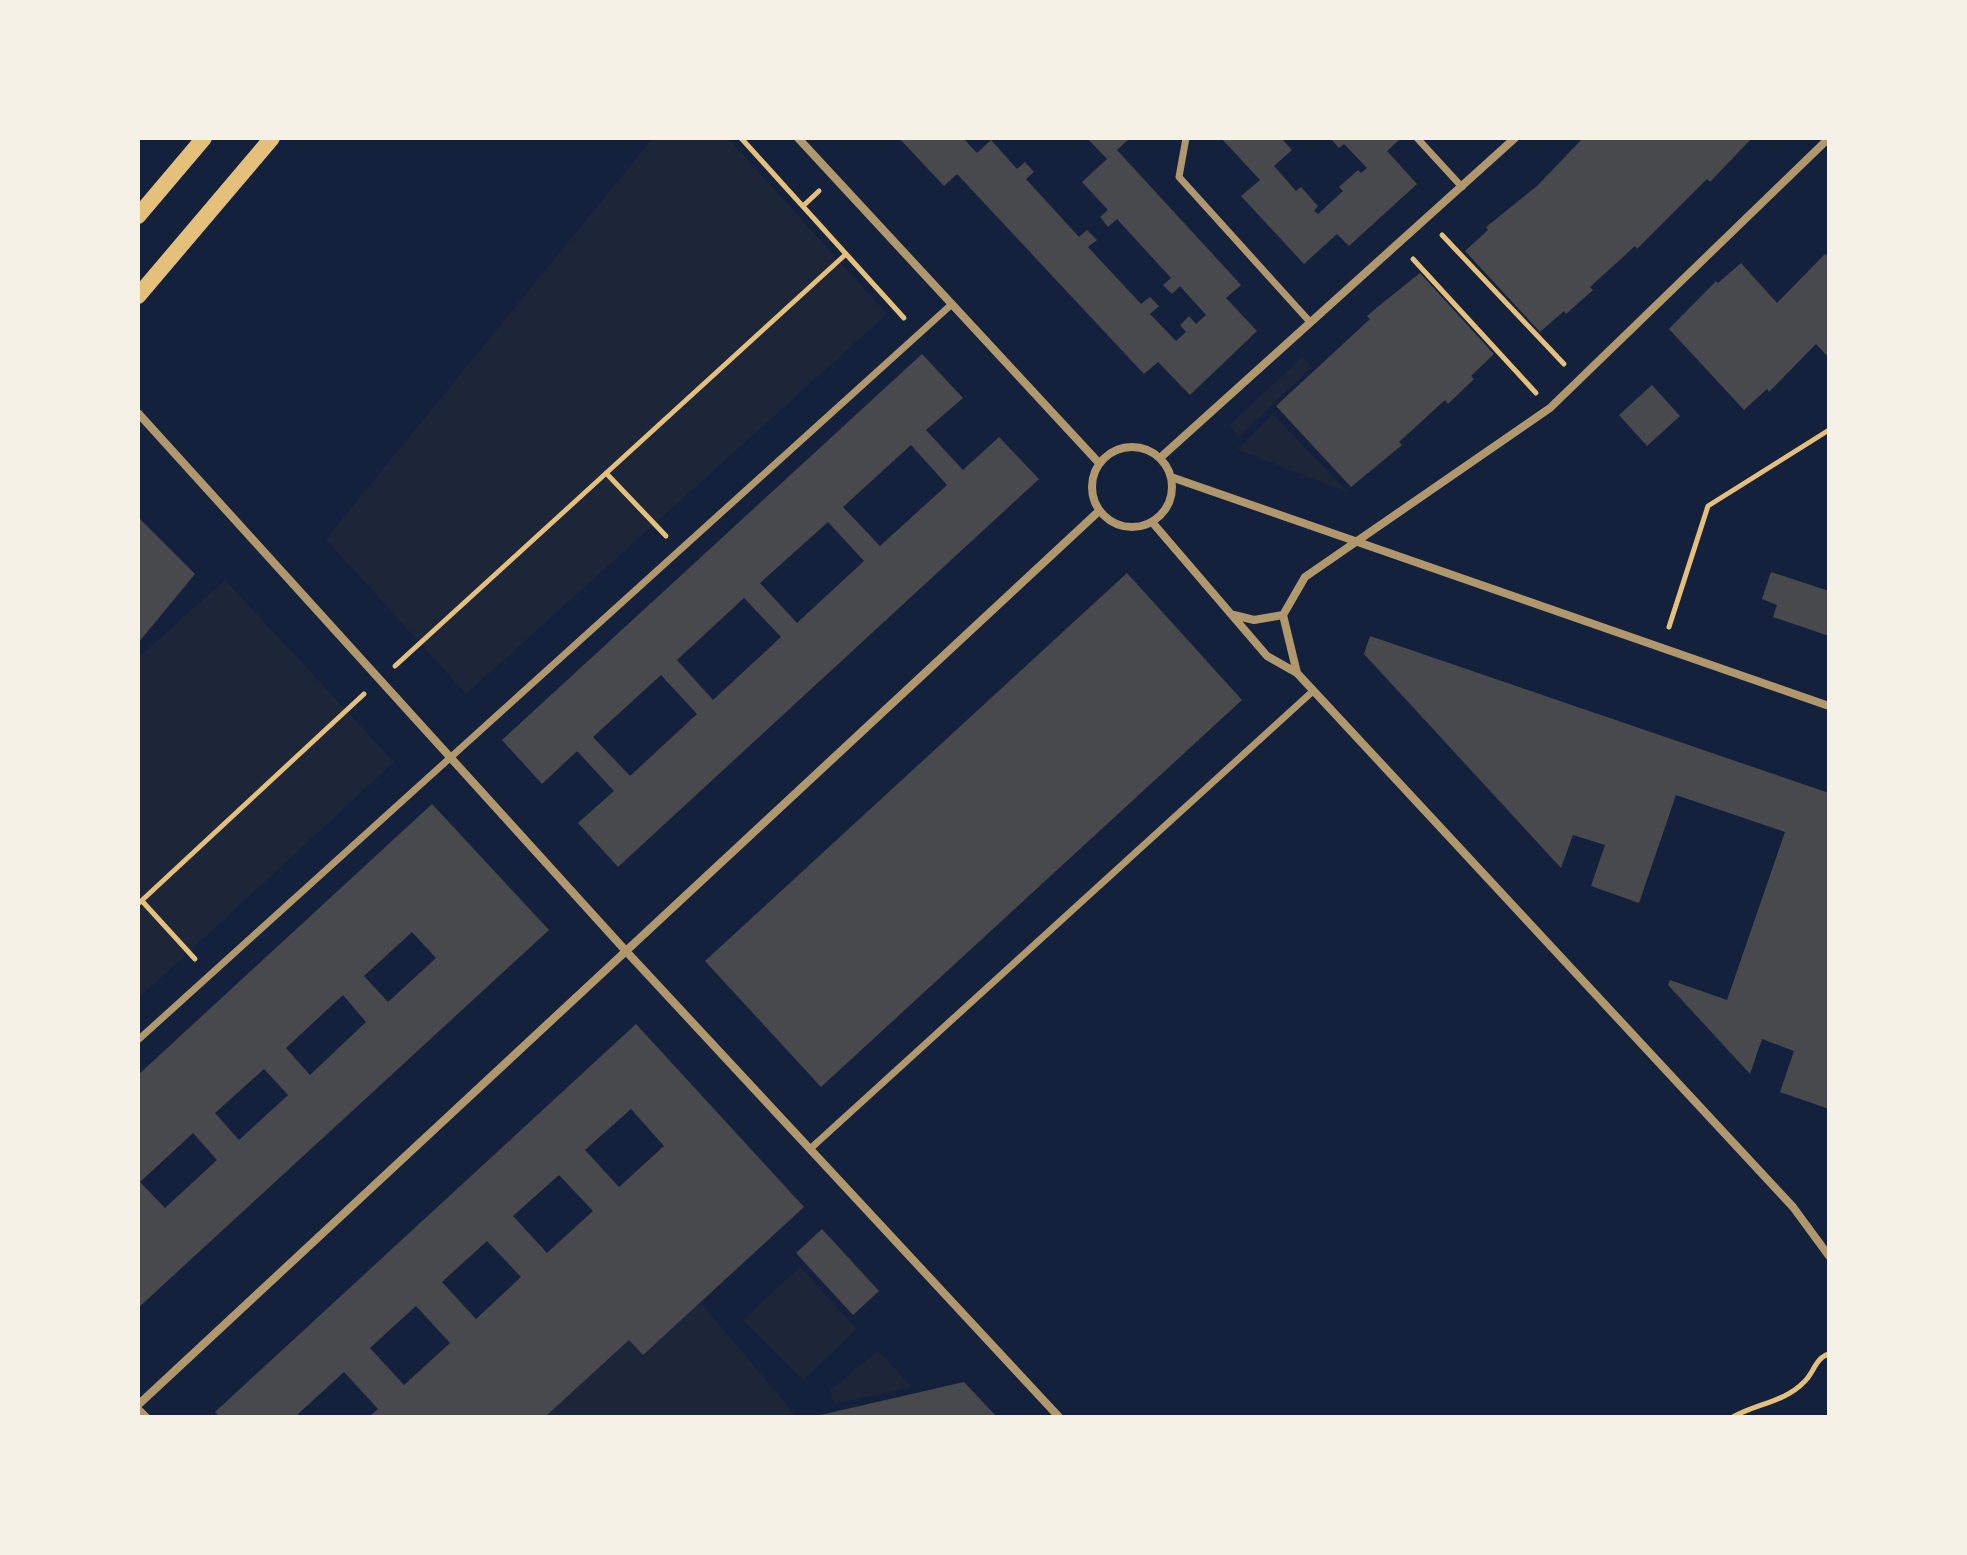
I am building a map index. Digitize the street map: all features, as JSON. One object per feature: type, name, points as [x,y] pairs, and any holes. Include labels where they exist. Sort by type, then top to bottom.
[{"type":"main road","points":[[138,216],[204,138]]},
{"type":"main road","points":[[138,296],[272,138]]},
{"type":"street","points":[[798,138],[1099,463]]},
{"type":"street","points":[[1186,138],[1179,177],[1310,322]]},
{"type":"street","points":[[1417,138],[1462,187]]},
{"type":"street","points":[[1160,458],[1515,138]]},
{"type":"street","points":[[1297,673],[1283,615],[1305,577],[1550,408],[1829,138]]},
{"type":"street","points":[[138,1040],[952,304]]},
{"type":"street","points":[[138,413],[625,950],[1059,1417]]},
{"type":"street","points":[[1136,447],[1160,458],[1171,477],[1171,494],[1165,510],[1152,522],[1141,526],[1118,524],[1099,511],[1093,495],[1092,478],[1099,463],[1109,454],[1136,447]]},
{"type":"street","points":[[1171,477],[1829,706]]},
{"type":"street","points":[[146,1417],[138,1407],[1099,511]]},
{"type":"street","points":[[1152,522],[1267,656],[1297,673],[1793,1207],[1829,1256]]},
{"type":"street","points":[[1233,615],[1254,620],[1283,615]]},
{"type":"street","points":[[810,1149],[1313,691]]},
{"type":"path","points":[[741,138],[919,335]]},
{"type":"path","points":[[1428,219],[1579,381]]},
{"type":"path","points":[[1399,244],[1550,408]]},
{"type":"path","points":[[210,975],[140,902],[846,254]]},
{"type":"path","points":[[1662,647],[1708,506],[1829,430]]},
{"type":"path","points":[[606,473],[679,551]]},
{"type":"path","points":[[1733,1417],[1781,1397],[1804,1383],[1821,1357],[1829,1354]]},
{"type":"shaded area","points":[[653,138],[728,138],[887,314],[466,694],[326,539]]},
{"type":"shaded area","points":[[1303,357],[1312,367],[1238,437],[1229,425]]},
{"type":"shaded area","points":[[1273,414],[1349,493],[1237,449]]},
{"type":"shaded area","points":[[225,580],[394,762],[138,999],[138,658]]},
{"type":"shaded area","points":[[800,1267],[857,1329],[803,1381],[743,1320]]},
{"type":"shaded area","points":[[700,1302],[797,1417],[545,1417],[629,1340],[643,1354]]},
{"type":"shaded area","points":[[878,1351],[912,1387],[834,1404],[830,1390]]},
{"type":"building","points":[[899,138],[963,138],[977,153],[991,140],[1017,169],[1025,162],[1034,172],[1026,179],[1079,237],[1087,230],[1097,240],[1088,247],[1141,304],[1150,297],[1159,306],[1150,314],[1176,341],[1186,332],[1180,325],[1189,316],[1196,324],[1206,315],[1180,286],[1172,294],[1163,285],[1171,278],[1117,219],[1108,227],[1100,217],[1108,210],[1082,182],[1107,159],[1087,138],[1130,138],[1117,150],[1241,285],[1226,298],[1257,331],[1190,395],[1158,362],[1144,374],[957,174],[944,186]]},
{"type":"building","points":[[1221,138],[1281,138],[1292,150],[1274,166],[1296,191],[1301,187],[1318,206],[1314,211],[1318,214],[1343,191],[1339,187],[1358,170],[1361,173],[1367,168],[1344,144],[1339,148],[1330,138],[1401,138],[1387,151],[1417,184],[1349,246],[1337,234],[1304,264],[1241,196],[1260,180]]},
{"type":"building","points":[[1583,138],[1752,138],[1710,182],[1707,179],[1637,249],[1635,246],[1590,287],[1593,290],[1540,332],[1465,251],[1488,230],[1486,227],[1537,186]]},
{"type":"building","points":[[1825,254],[1829,257],[1829,358],[1816,344],[1769,392],[1767,389],[1744,410],[1669,329],[1716,281],[1718,283],[1741,263],[1777,303]]},
{"type":"building","points":[[1420,273],[1494,354],[1448,404],[1445,400],[1399,442],[1402,445],[1351,487],[1276,406],[1370,319],[1367,316]]},
{"type":"building","points":[[922,354],[963,398],[926,430],[963,470],[999,437],[1039,479],[618,867],[578,823],[614,791],[577,751],[542,784],[502,740]],"holes":[[[911,445],[947,485],[880,546],[843,507]],[[828,522],[864,561],[797,623],[760,583]],[[744,598],[781,637],[713,700],[677,660]],[[661,675],[697,714],[630,776],[593,737]]]},
{"type":"building","points":[[1652,385],[1680,416],[1647,446],[1619,415]]},
{"type":"building","points":[[138,517],[195,574],[138,643]]},
{"type":"building","points":[[1771,572],[1829,591],[1829,636],[1773,617],[1777,605],[1762,599]]},
{"type":"building","points":[[1127,573],[1242,700],[821,1087],[705,961]]},
{"type":"building","points":[[1370,636],[1829,793],[1829,1109],[1780,1092],[1794,1051],[1762,1039],[1750,1074],[1668,985],[1670,980],[1727,1000],[1785,832],[1676,795],[1639,903],[1591,886],[1605,845],[1573,835],[1561,868],[1364,654]]},
{"type":"building","points":[[432,804],[549,930],[138,1308],[138,1075]],"holes":[[[412,932],[436,958],[388,1002],[364,976]],[[343,995],[366,1022],[310,1075],[286,1048]],[[264,1069],[288,1095],[239,1140],[215,1113]],[[193,1133],[217,1160],[165,1208],[140,1182]]]},
{"type":"building","points":[[636,1024],[804,1207],[643,1355],[629,1340],[545,1417],[369,1417],[378,1409],[344,1372],[298,1414],[301,1417],[220,1417],[215,1412]],"holes":[[[631,1109],[664,1146],[619,1187],[585,1150]],[[559,1175],[593,1211],[547,1253],[513,1216]],[[487,1241],[521,1277],[476,1319],[442,1282]],[[416,1306],[450,1343],[404,1385],[370,1348]]]},
{"type":"building","points":[[822,1229],[879,1291],[853,1315],[796,1253]]},
{"type":"building","points":[[964,1382],[997,1417],[816,1417],[816,1416]]}]
